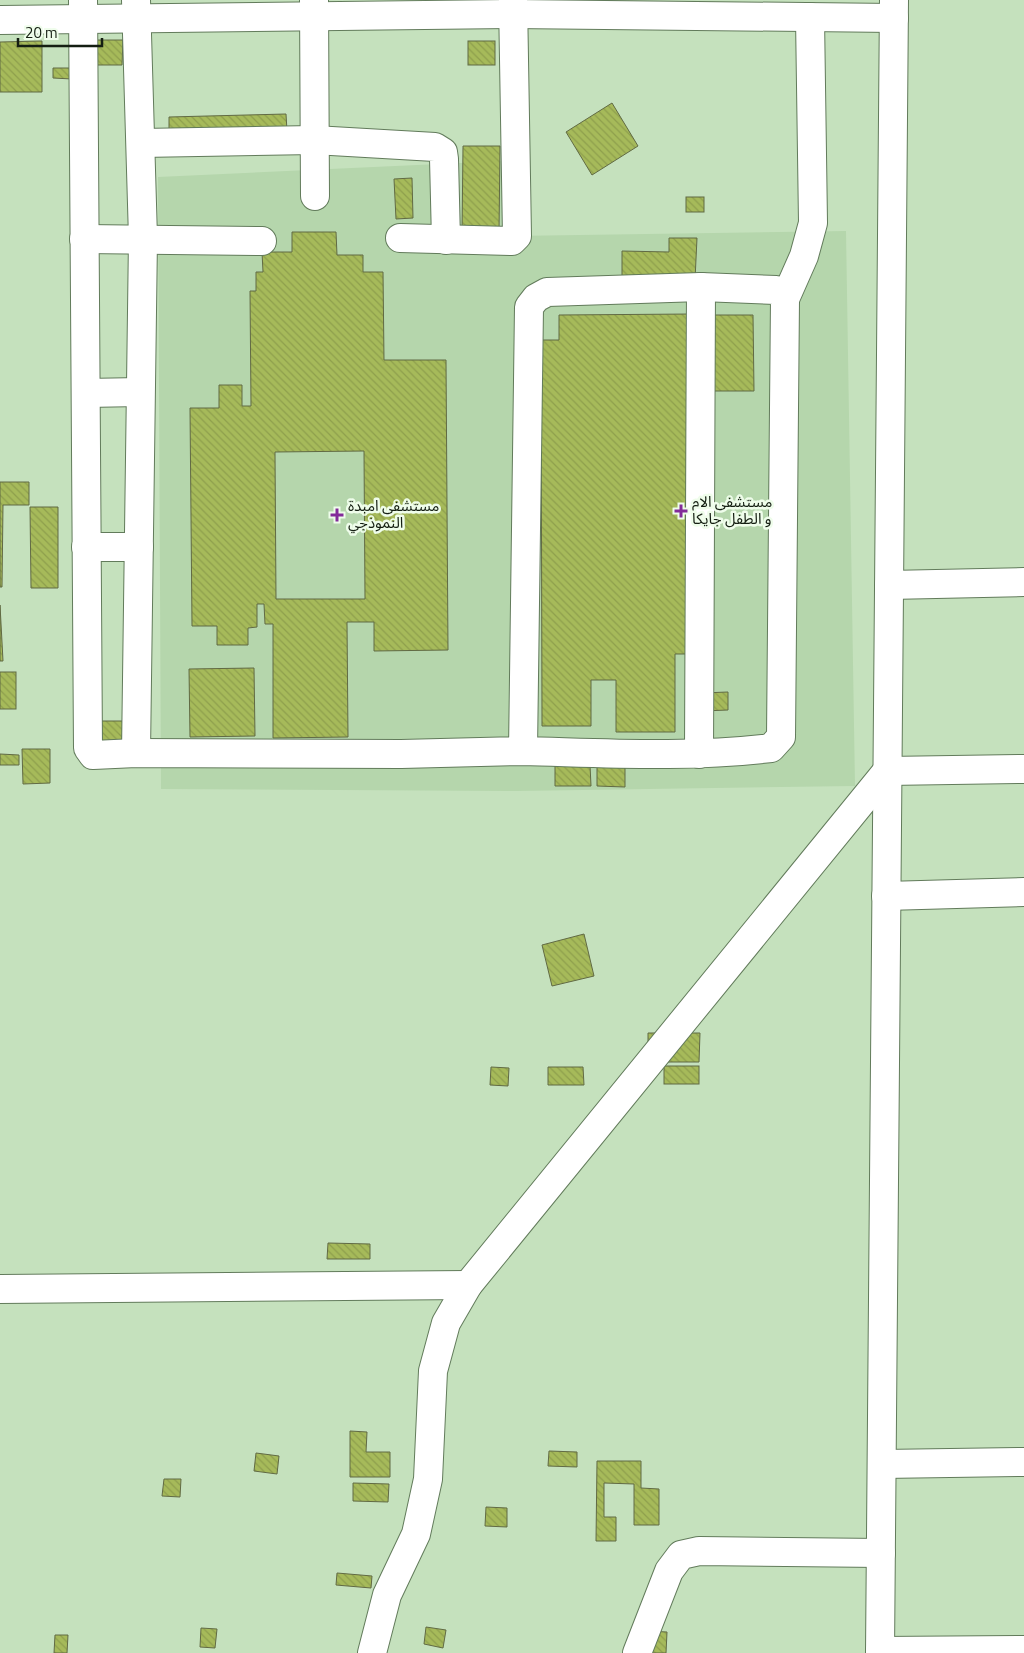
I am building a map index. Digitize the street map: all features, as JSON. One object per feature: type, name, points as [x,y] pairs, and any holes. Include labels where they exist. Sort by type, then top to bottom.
[{"type":"street","points":[[400,238],[512,241],[517,236],[513,7]]},
{"type":"street","points":[[0,20],[83,9],[513,7],[810,17],[894,9],[880,1652],[1024,1650]]},
{"type":"street","points":[[315,8],[315,196]]},
{"type":"street","points":[[83,9],[86,547],[89,752],[93,755],[136,753],[401,754],[523,751],[699,754],[771,748],[781,737],[785,299],[804,256],[813,224],[810,17]]},
{"type":"street","points":[[136,9],[143,238],[136,753]]},
{"type":"street","points":[[141,143],[314,140],[435,148],[443,152],[446,240]]},
{"type":"street","points":[[84,239],[143,238],[262,241]]},
{"type":"street","points":[[523,751],[529,308],[536,298],[547,292],[701,288],[776,290],[782,293],[785,299]]},
{"type":"street","points":[[699,754],[701,288]]},
{"type":"street","points":[[86,393],[140,392]]},
{"type":"street","points":[[86,547],[138,547]]},
{"type":"street","points":[[889,585],[1024,582]]},
{"type":"street","points":[[372,1653],[387,1595],[416,1534],[428,1479],[432,1371],[446,1323],[468,1285],[888,771],[1024,769]]},
{"type":"street","points":[[886,896],[1024,892]]},
{"type":"street","points":[[0,1289],[468,1285]]},
{"type":"street","points":[[882,1464],[1024,1462]]},
{"type":"street","points":[[638,1653],[669,1571],[681,1555],[699,1551],[881,1553]]},
{"type":"shaded area","points":[[504,161],[512,236],[846,231],[855,786],[516,791],[161,789],[158,177]]},
{"type":"building","points":[[97,40],[123,40],[122,65],[96,65]]},
{"type":"building","points":[[42,41],[42,92],[0,92],[0,42]]},
{"type":"building","points":[[468,41],[495,41],[495,65],[468,65]]},
{"type":"building","points":[[53,68],[73,68],[72,79],[53,78]]},
{"type":"building","points":[[612,103],[638,146],[592,175],[566,132]]},
{"type":"building","points":[[286,114],[287,131],[169,134],[169,117]]},
{"type":"building","points":[[463,146],[500,146],[499,234],[462,234]]},
{"type":"building","points":[[412,178],[413,218],[396,219],[394,179]]},
{"type":"building","points":[[686,197],[704,197],[704,212],[686,212]]},
{"type":"building","points":[[292,232],[336,232],[337,255],[363,255],[363,272],[383,272],[384,360],[446,360],[448,650],[374,651],[374,622],[347,622],[348,737],[273,738],[273,624],[265,624],[264,604],[257,604],[257,627],[248,628],[248,645],[217,645],[217,626],[192,626],[190,408],[219,408],[219,385],[242,385],[242,406],[251,406],[250,291],[256,291],[256,272],[263,272],[262,252],[292,252]],"holes":[[[364,451],[365,599],[276,599],[275,452]]]},
{"type":"building","points":[[669,238],[697,238],[695,280],[622,278],[622,251],[669,252]]},
{"type":"building","points":[[691,314],[691,654],[675,654],[675,732],[616,732],[616,680],[591,680],[591,726],[542,726],[541,340],[559,340],[559,315]]},
{"type":"building","points":[[702,315],[753,315],[754,391],[703,391]]},
{"type":"building","points":[[0,482],[29,482],[29,505],[3,505],[2,587],[0,587]]},
{"type":"building","points":[[30,507],[58,507],[58,588],[31,588]]},
{"type":"building","points":[[0,605],[3,661],[0,661]]},
{"type":"building","points":[[254,668],[255,736],[190,737],[189,669]]},
{"type":"building","points":[[0,672],[16,672],[16,709],[0,709]]},
{"type":"building","points":[[728,692],[728,710],[702,711],[701,693]]},
{"type":"building","points":[[94,721],[129,721],[129,758],[94,758]]},
{"type":"building","points":[[22,749],[50,749],[50,783],[23,784]]},
{"type":"building","points":[[0,754],[19,755],[19,765],[0,765]]},
{"type":"building","points":[[555,765],[590,765],[591,786],[555,786]]},
{"type":"building","points":[[597,765],[625,765],[625,787],[597,786]]},
{"type":"building","points":[[584,934],[594,976],[552,986],[542,945]]},
{"type":"building","points":[[648,1033],[700,1033],[699,1062],[648,1062]]},
{"type":"building","points":[[664,1066],[699,1066],[699,1084],[664,1084]]},
{"type":"building","points":[[491,1067],[509,1068],[508,1086],[490,1085]]},
{"type":"building","points":[[548,1067],[583,1067],[584,1085],[548,1085]]},
{"type":"building","points":[[328,1243],[370,1244],[370,1259],[327,1259]]},
{"type":"building","points":[[350,1431],[367,1432],[366,1452],[390,1452],[390,1477],[350,1477]]},
{"type":"building","points":[[549,1451],[577,1452],[577,1467],[548,1466]]},
{"type":"building","points":[[256,1453],[279,1456],[277,1474],[254,1471]]},
{"type":"building","points":[[597,1461],[641,1461],[641,1488],[659,1489],[659,1525],[634,1525],[634,1484],[604,1483],[604,1517],[616,1517],[616,1541],[596,1541]]},
{"type":"building","points":[[164,1479],[181,1479],[180,1497],[162,1496]]},
{"type":"building","points":[[353,1483],[389,1484],[388,1502],[353,1501]]},
{"type":"building","points":[[486,1507],[507,1508],[507,1527],[485,1526]]},
{"type":"building","points":[[337,1573],[372,1576],[371,1588],[336,1585]]},
{"type":"building","points":[[426,1627],[446,1630],[443,1648],[424,1644]]},
{"type":"building","points":[[201,1628],[217,1629],[215,1648],[200,1647]]},
{"type":"building","points":[[647,1631],[667,1632],[666,1653],[646,1653]]},
{"type":"building","points":[[55,1635],[68,1635],[67,1653],[54,1653]]},
{"type":"place","name":"مستشفى الام و الطفل جايكا","points":[[681,511]]},
{"type":"place","name":"مستشفى امبدة النموذجي","points":[[337,515]]}]
